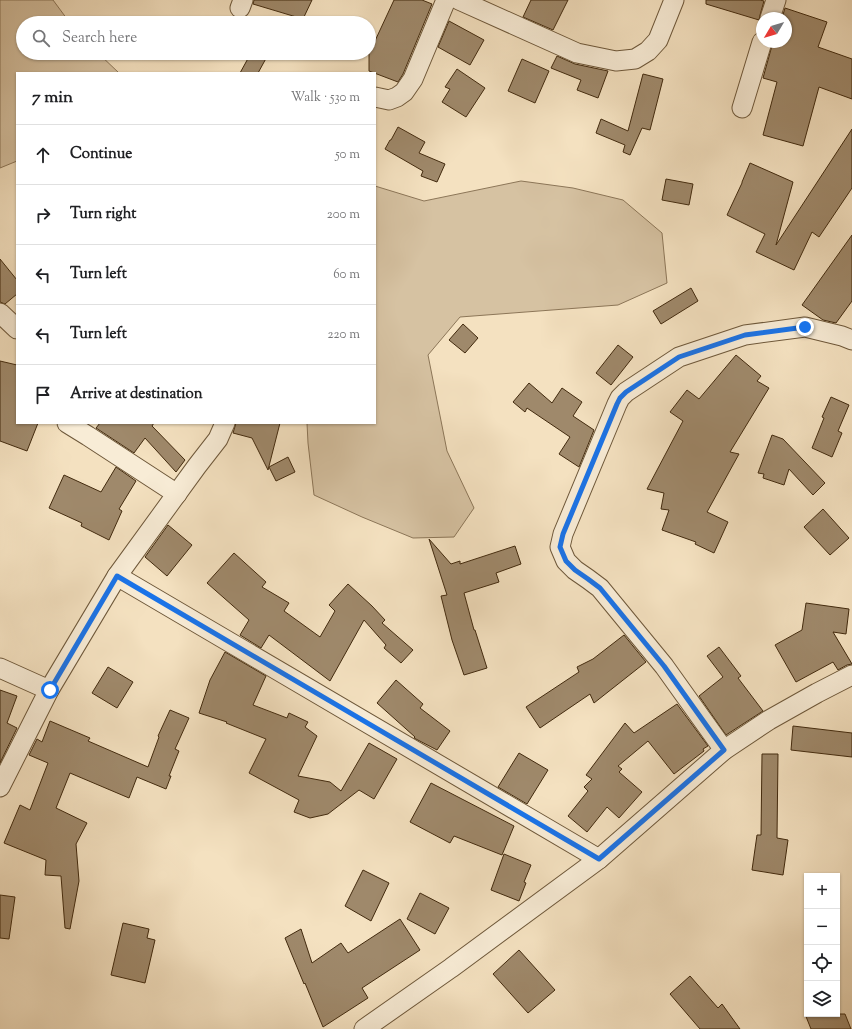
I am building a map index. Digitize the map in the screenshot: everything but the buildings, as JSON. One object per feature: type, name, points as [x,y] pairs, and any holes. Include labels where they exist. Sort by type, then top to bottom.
[{"type":"street","points":[[376,97],[389,100],[404,92],[413,79],[446,0]]},
{"type":"street","points":[[459,0],[577,53],[616,61],[635,59],[648,51],[658,40],[674,0]]},
{"type":"street","points":[[772,12],[776,0]]},
{"type":"street","points":[[742,108],[760,48]]},
{"type":"street","points":[[0,313],[16,328]]},
{"type":"street","points":[[724,750],[664,666],[600,588],[575,570],[566,561],[560,547],[563,534],[617,404],[626,392],[679,357],[745,335],[805,327],[852,340]]},
{"type":"street","points":[[69,424],[177,494]]},
{"type":"street","points":[[0,787],[50,690],[117,576],[218,439],[224,424]]},
{"type":"street","points":[[117,576],[599,859]]},
{"type":"street","points":[[0,668],[50,690]]},
{"type":"street","points":[[364,1029],[457,964],[599,859],[724,750],[769,720],[817,692],[852,676]]},
{"type":"shaded area","points":[[0,0],[53,0],[65,16],[16,16],[16,60],[105,60],[118,72],[16,72],[16,161],[0,168]]},
{"type":"shaded area","points":[[521,181],[573,188],[623,200],[662,233],[667,283],[618,305],[460,317],[428,355],[447,451],[474,508],[454,537],[413,538],[314,495],[308,443],[307,424],[376,424],[376,186],[424,201]]},
{"type":"route","points":[[50,690],[117,576],[599,859],[724,750],[664,666],[600,588],[575,570],[566,561],[560,547],[563,534],[617,404],[626,392],[679,357],[745,335],[805,327]]}]
